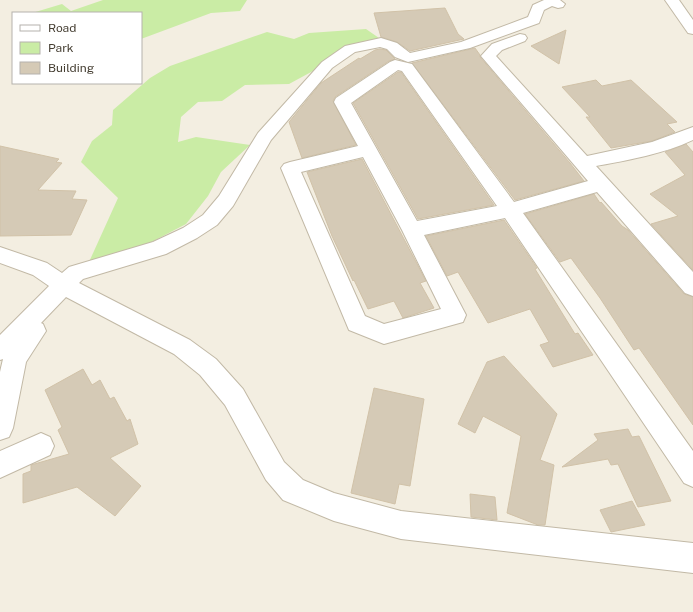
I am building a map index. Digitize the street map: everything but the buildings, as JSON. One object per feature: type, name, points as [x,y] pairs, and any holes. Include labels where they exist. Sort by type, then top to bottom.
[{"type":"street","points":[[672,0],[688,18],[693,30]]},
{"type":"street","points":[[368,150],[290,168],[357,323],[384,334],[454,316],[412,230],[342,102],[395,65],[466,45],[534,20],[538,8],[552,1],[564,2]]},
{"type":"street","points":[[564,2],[545,16],[538,32],[497,47],[488,56],[693,287]]},
{"type":"street","points":[[0,350],[76,274],[159,248],[190,234],[210,220],[226,201],[264,137],[328,64],[350,49],[381,42],[392,46],[408,62],[693,474]]},
{"type":"street","points":[[582,163],[659,146],[682,139],[693,133]]},
{"type":"street","points":[[412,230],[510,210],[601,184]]},
{"type":"street","points":[[0,255],[40,269],[65,286],[182,347],[208,367],[234,397],[275,471],[293,490],[334,507],[401,525],[693,558]]},
{"type":"street","points":[[0,428],[15,358],[43,320],[39,310]]},
{"type":"street","points":[[0,464],[41,446]]},
{"type":"green space","points":[[103,0],[247,0],[240,11],[211,13],[142,39],[142,12],[35,12],[62,4],[71,11]]},
{"type":"green space","points":[[366,29],[379,38],[354,45],[332,55],[313,71],[289,84],[245,85],[222,101],[198,102],[181,117],[178,142],[196,137],[250,145],[221,172],[208,196],[186,224],[142,247],[89,262],[118,198],[81,162],[92,141],[112,125],[113,110],[150,78],[170,66],[267,32],[294,39],[309,33]]}]
